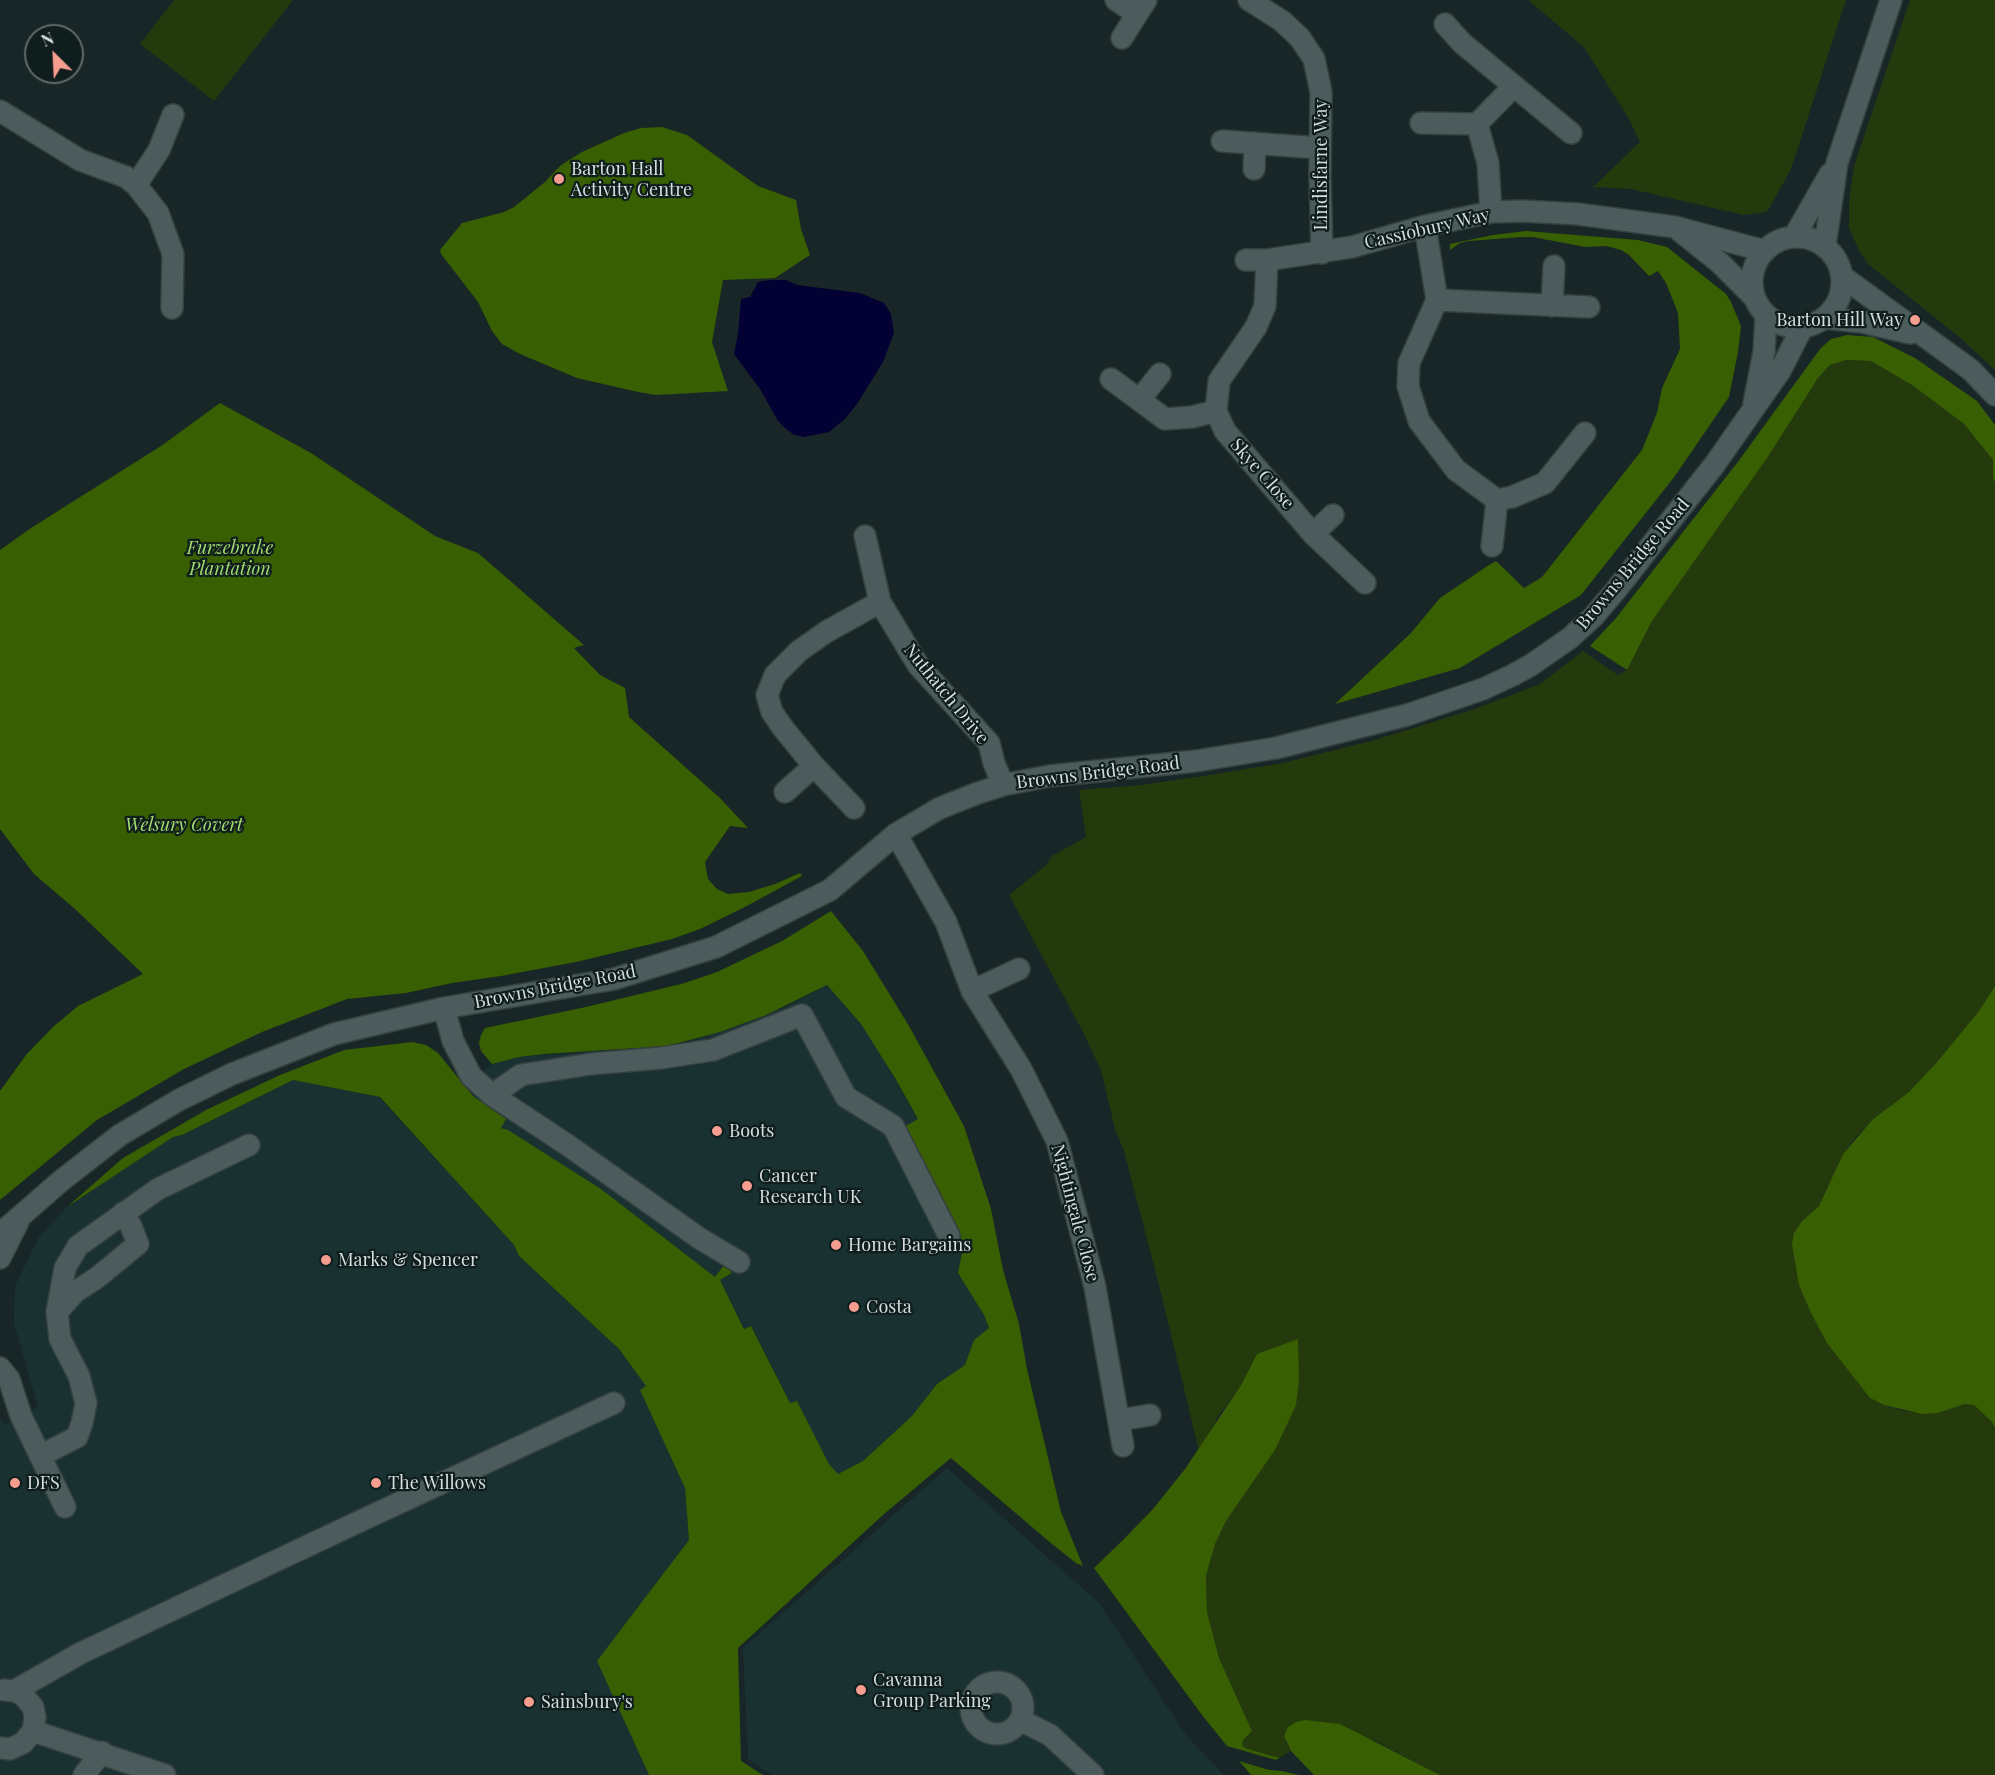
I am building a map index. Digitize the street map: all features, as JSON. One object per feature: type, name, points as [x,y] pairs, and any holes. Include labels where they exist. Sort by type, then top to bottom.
[{"type":"street","points":[[1116,0],[1142,7],[1122,38]]},
{"type":"street","name":"Lindisfarne Way","points":[[1249,0],[1282,21],[1300,38],[1314,59],[1322,92],[1320,148],[1322,253]]},
{"type":"street","points":[[1825,246],[1837,163],[1891,0]]},
{"type":"street","points":[[1445,24],[1462,43],[1571,133]]},
{"type":"street","points":[[1421,123],[1477,123],[1514,86]]},
{"type":"street","points":[[0,111],[80,160],[126,177],[136,185],[158,213],[173,254],[172,308]]},
{"type":"street","points":[[136,185],[159,150],[173,115]]},
{"type":"street","points":[[1477,123],[1488,163],[1491,212]]},
{"type":"street","points":[[1222,141],[1320,148]]},
{"type":"street","points":[[1254,169],[1255,143]]},
{"type":"street","points":[[1794,237],[1837,163]]},
{"type":"street","name":"Cassiobury Way","points":[[1322,253],[1352,247],[1425,226],[1491,212],[1522,211],[1578,214],[1675,227],[1765,251]]},
{"type":"street","points":[[1425,226],[1437,300],[1409,363],[1408,386],[1419,421],[1456,470],[1497,500],[1512,498],[1545,483],[1585,433]]},
{"type":"street","points":[[1675,227],[1720,263],[1754,297],[1766,315],[1779,324],[1802,328],[1826,318],[1838,303],[1843,277],[1840,266],[1825,246],[1809,239],[1794,237],[1777,242],[1765,251],[1753,273],[1754,297]]},
{"type":"street","points":[[1246,260],[1267,260],[1322,253]]},
{"type":"street","points":[[1111,379],[1165,419],[1192,417],[1216,411],[1219,381],[1256,327],[1265,306],[1267,260]]},
{"type":"street","points":[[1552,306],[1554,266]]},
{"type":"street","points":[[1843,277],[1971,370],[1995,395]]},
{"type":"street","points":[[1437,300],[1589,307]]},
{"type":"street","name":"Browns Bridge Road","points":[[1753,409],[1764,352],[1766,315]]},
{"type":"street","points":[[1826,318],[1862,322],[1922,336]]},
{"type":"street","name":"Browns Bridge Road","points":[[0,1234],[62,1180],[120,1135],[180,1100],[232,1074],[333,1034],[444,1008],[614,979],[716,947],[830,890],[896,834],[940,808],[978,793],[1003,785],[1049,776],[1185,762],[1276,748],[1407,715],[1483,689],[1512,675],[1551,653],[1593,617],[1715,464],[1780,371],[1802,328]]},
{"type":"street","points":[[1140,399],[1160,374]]},
{"type":"street","name":"Skye Close","points":[[1216,411],[1225,431],[1313,534],[1365,583]]},
{"type":"street","points":[[1492,546],[1497,500]]},
{"type":"street","points":[[1313,534],[1333,515]]},
{"type":"street","name":"Nuthatch Drive","points":[[865,536],[880,602],[918,665],[989,743],[1003,785]]},
{"type":"street","points":[[854,808],[814,766],[772,712],[767,695],[775,675],[799,651],[826,632],[880,602]]},
{"type":"street","points":[[785,792],[814,766]]},
{"type":"street","name":"Nightingale Close","points":[[896,834],[946,922],[972,991],[1021,1069],[1057,1141],[1095,1287],[1123,1446]]},
{"type":"street","points":[[972,991],[1019,969]]},
{"type":"street","points":[[444,1008],[453,1041],[471,1076],[492,1095],[570,1146],[699,1238],[739,1262]]},
{"type":"street","points":[[492,1095],[521,1075],[591,1064],[660,1058],[713,1050],[802,1015],[846,1097],[893,1126],[949,1236]]},
{"type":"street","points":[[40,1456],[77,1437],[86,1403],[79,1376],[60,1339],[57,1312],[65,1268],[78,1246],[158,1189],[249,1145]]},
{"type":"street","points":[[57,1312],[75,1292],[98,1277],[138,1244],[123,1214]]},
{"type":"street","name":"Browns Bridge Road","points":[[0,1258],[21,1216]]},
{"type":"street","points":[[0,1368],[9,1379],[21,1416],[65,1507]]},
{"type":"street","points":[[0,1399],[21,1416]]},
{"type":"street","points":[[7,1690],[81,1653],[614,1403]]},
{"type":"street","points":[[1119,1420],[1150,1415]]},
{"type":"street","points":[[0,1748],[10,1749],[23,1743],[33,1731],[35,1717],[33,1707],[23,1695],[7,1690]]},
{"type":"street","points":[[1020,1720],[1050,1735],[1093,1775]]},
{"type":"street","points":[[33,1731],[102,1752],[165,1775]]},
{"type":"street","points":[[84,1775],[102,1752]]},
{"type":"shaded area","points":[[786,280],[797,285],[860,293],[884,303],[891,314],[894,333],[883,362],[857,404],[845,419],[829,432],[804,437],[794,435],[785,428],[734,354],[741,299],[750,297],[758,282]]},
{"type":"shaded area","points":[[828,985],[861,1024],[876,1046],[918,1120],[904,1127],[964,1243],[958,1273],[984,1315],[989,1329],[974,1340],[965,1365],[937,1384],[913,1416],[863,1461],[838,1474],[829,1464],[797,1401],[790,1403],[752,1326],[745,1329],[720,1280],[732,1274],[715,1277],[601,1189],[500,1127],[506,1118],[484,1105],[463,1087],[492,1064],[519,1057],[667,1046],[690,1041],[789,1005]]},
{"type":"shaded area","name":"The Willows","points":[[293,1080],[379,1097],[514,1245],[519,1256],[619,1349],[647,1387],[640,1390],[685,1488],[689,1540],[598,1661],[649,1775],[0,1775],[0,1418],[5,1424],[38,1407],[14,1323],[15,1286],[39,1237],[67,1207],[173,1137],[182,1135]]},
{"type":"shaded area","points":[[947,1468],[1099,1603],[1186,1735],[1224,1775],[772,1775],[748,1759],[743,1648]]},
{"type":"green space","points":[[174,0],[293,0],[214,101],[140,44]]},
{"type":"green space","points":[[1528,0],[1846,0],[1791,169],[1767,212],[1744,215],[1631,189],[1593,187],[1640,142],[1629,119],[1584,47]]},
{"type":"green space","points":[[1910,0],[1995,0],[1995,370],[1959,337],[1868,264],[1849,228],[1849,201],[1854,166]]},
{"type":"green space","points":[[662,127],[687,135],[758,186],[796,200],[801,229],[810,255],[775,278],[723,280],[712,342],[728,391],[656,395],[638,392],[577,378],[520,354],[502,344],[492,331],[478,302],[440,250],[462,223],[504,212],[514,207],[545,182],[561,165],[582,152],[624,133],[641,128]]},
{"type":"green space","points":[[1526,231],[1638,240],[1667,247],[1726,294],[1741,326],[1729,397],[1675,476],[1581,595],[1460,668],[1335,704],[1411,633],[1440,598],[1489,565],[1496,561],[1524,588],[1542,577],[1642,450],[1657,413],[1662,388],[1680,349],[1678,313],[1666,283],[1658,271],[1649,276],[1621,250],[1606,246],[1585,247],[1533,237],[1469,241],[1460,243],[1450,250],[1450,244]]},
{"type":"green space","points":[[1847,335],[1873,337],[1915,358],[1977,401],[1995,425],[1995,483],[1993,460],[1964,424],[1912,385],[1871,361],[1846,360],[1830,365],[1818,378],[1767,458],[1652,621],[1627,670],[1590,646],[1616,618],[1740,459],[1820,349],[1831,339]]},
{"type":"green space","points":[[1846,360],[1871,361],[1912,385],[1964,424],[1993,460],[1995,483],[1995,986],[1979,1011],[1937,1062],[1909,1092],[1873,1119],[1856,1137],[1843,1154],[1819,1206],[1802,1221],[1794,1233],[1870,1398],[1904,1411],[1938,1413],[1965,1404],[1974,1405],[1992,1422],[1995,1428],[1995,1775],[1440,1775],[1373,1740],[1285,1741],[1291,1751],[1276,1760],[1270,1755],[1245,1748],[1242,1745],[1243,1740],[1252,1731],[1219,1658],[1207,1612],[1206,1576],[1215,1544],[1226,1521],[1275,1450],[1257,1354],[1241,1385],[1219,1415],[1199,1451],[1160,1289],[1124,1151],[1115,1129],[1101,1070],[1009,895],[1046,865],[1052,856],[1086,837],[1079,790],[1141,785],[1283,763],[1371,741],[1472,710],[1540,684],[1583,651],[1618,675],[1627,670],[1652,621],[1818,378],[1830,365]]},
{"type":"green space","points":[[220,403],[311,453],[435,536],[478,553],[584,645],[574,648],[600,675],[625,688],[629,717],[720,798],[748,828],[730,826],[705,862],[708,879],[717,889],[728,894],[749,892],[800,873],[802,876],[700,929],[672,939],[576,962],[501,976],[406,993],[347,999],[262,1032],[184,1069],[97,1120],[0,1200],[0,1091],[26,1055],[53,1027],[78,1006],[143,974],[75,909],[34,874],[0,829],[0,550],[161,446]]},
{"type":"green space","points":[[831,911],[863,951],[909,1026],[964,1126],[991,1209],[1003,1270],[1019,1324],[1027,1369],[1061,1512],[1083,1566],[1052,1544],[951,1458],[884,1514],[738,1648],[741,1761],[763,1775],[649,1775],[597,1661],[689,1540],[685,1488],[640,1390],[646,1386],[619,1349],[519,1256],[514,1245],[380,1097],[293,1080],[182,1135],[173,1137],[67,1207],[123,1158],[206,1110],[280,1075],[344,1050],[412,1042],[426,1045],[438,1053],[473,1096],[506,1119],[501,1128],[508,1130],[601,1189],[715,1277],[724,1265],[732,1273],[720,1280],[744,1329],[751,1326],[790,1403],[797,1401],[829,1464],[838,1474],[863,1461],[912,1416],[937,1384],[965,1365],[974,1340],[989,1328],[984,1315],[958,1273],[964,1243],[938,1198],[904,1127],[918,1119],[861,1024],[827,985],[766,1015],[720,1032],[667,1046],[545,1054],[519,1057],[492,1064],[481,1051],[479,1043],[485,1028],[586,1007],[685,983],[717,972],[782,941]]},
{"type":"green space","points":[[1995,986],[1995,1428],[1992,1422],[1974,1405],[1965,1404],[1938,1413],[1922,1414],[1884,1405],[1870,1398],[1827,1343],[1811,1313],[1799,1285],[1792,1244],[1794,1233],[1802,1221],[1819,1206],[1843,1154],[1873,1119],[1909,1092],[1937,1062],[1979,1011]]},
{"type":"green space","points":[[1298,1339],[1299,1379],[1296,1405],[1275,1450],[1226,1521],[1215,1544],[1206,1576],[1207,1612],[1219,1658],[1252,1731],[1243,1740],[1242,1745],[1245,1748],[1279,1758],[1276,1760],[1227,1746],[1094,1568],[1153,1509],[1185,1469],[1241,1385],[1257,1354]]},
{"type":"green space","points":[[1305,1720],[1340,1724],[1440,1775],[1314,1775],[1291,1751],[1284,1736],[1288,1727]]},
{"type":"green space","points":[[1239,1761],[1269,1770],[1299,1775],[1251,1775]]},
{"type":"place","name":"Barton Hall Activity Centre","points":[[559,179]]},
{"type":"place","name":"Barton Hill Way","points":[[1915,320]]},
{"type":"place","name":"Boots","points":[[717,1131]]},
{"type":"place","name":"Cancer Research UK","points":[[747,1186]]},
{"type":"place","name":"Home Bargains","points":[[836,1245]]},
{"type":"place","name":"Marks & Spencer","points":[[326,1260]]},
{"type":"place","name":"Costa","points":[[854,1307]]},
{"type":"place","name":"DFS","points":[[15,1483]]},
{"type":"place","name":"The Willows","points":[[376,1483]]},
{"type":"place","name":"Cavanna Group Parking","points":[[861,1690]]},
{"type":"place","name":"Sainsbury's","points":[[529,1702]]},
{"type":"park label","name":"Furzebrake Plantation","points":[[230,558]]},
{"type":"park label","name":"Welsury Covert","points":[[184,825]]}]
